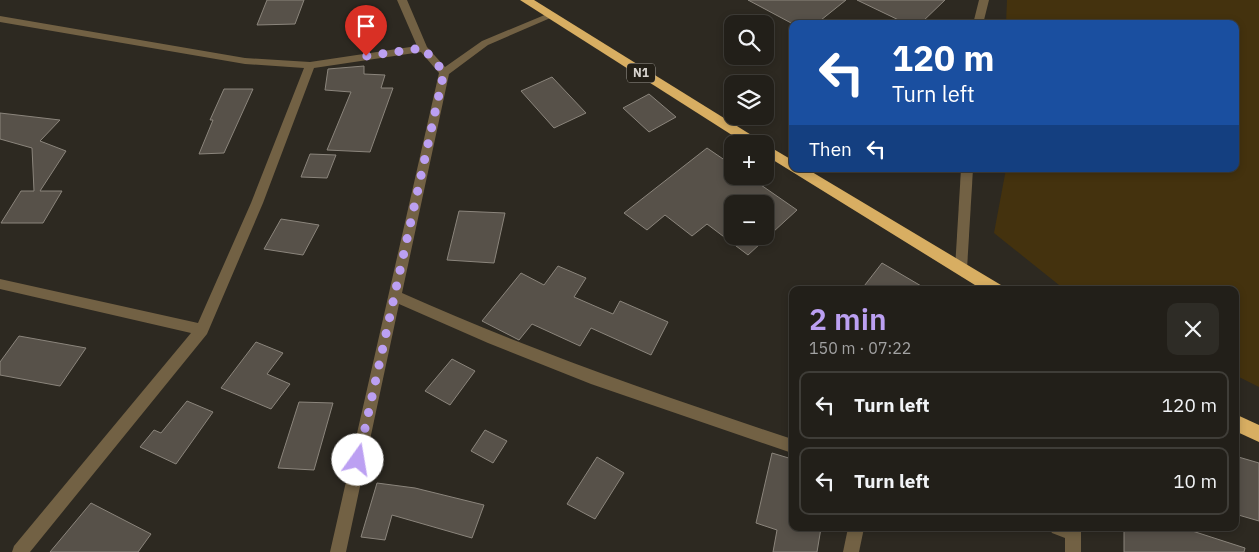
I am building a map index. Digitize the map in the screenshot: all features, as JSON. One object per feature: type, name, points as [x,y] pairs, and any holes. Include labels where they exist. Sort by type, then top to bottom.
[{"type":"highway","name":"N1","points":[[526,0],[742,135]]},
{"type":"highway","points":[[774,155],[789,164]]},
{"type":"highway","points":[[802,172],[989,286]]},
{"type":"highway","points":[[1239,424],[1259,434]]},
{"type":"street","points":[[402,0],[423,48],[444,72]]},
{"type":"street","points":[[979,20],[984,0]]},
{"type":"street","points":[[338,552],[444,72],[485,43],[550,16]]},
{"type":"street","points":[[0,19],[245,60],[310,65],[423,48]]},
{"type":"street","points":[[20,552],[202,330],[257,203],[310,65]]},
{"type":"street","points":[[961,269],[967,172]]},
{"type":"street","points":[[0,284],[202,330]]},
{"type":"street","points":[[395,296],[463,328],[534,357],[705,418],[789,445]]},
{"type":"street","points":[[850,552],[855,531]]},
{"type":"street","points":[[1073,531],[1073,552]]},
{"type":"shaded area","points":[[1007,0],[1259,0],[1259,387],[1239,377],[1239,286],[1061,286],[994,233],[1005,172],[1239,172],[1239,20],[1006,20]]},
{"type":"building","points":[[267,0],[304,0],[295,24],[257,25]]},
{"type":"building","points":[[748,0],[846,0],[821,20],[789,20],[789,22]]},
{"type":"building","points":[[857,0],[945,0],[924,20],[899,20]]},
{"type":"building","points":[[364,66],[364,74],[385,75],[381,88],[393,88],[370,152],[327,150],[351,92],[325,90],[328,69]]},
{"type":"building","points":[[552,77],[586,113],[554,128],[521,91]]},
{"type":"building","points":[[224,89],[253,89],[224,153],[199,154],[213,120],[210,120]]},
{"type":"building","points":[[649,94],[676,117],[649,132],[623,108]]},
{"type":"building","points":[[0,113],[60,120],[40,141],[66,151],[40,191],[62,191],[43,223],[1,223],[21,191],[34,191],[32,148],[0,139]]},
{"type":"building","points":[[707,148],[724,160],[724,185],[761,185],[797,210],[774,231],[774,195],[724,195],[724,237],[707,224],[692,236],[665,215],[647,230],[624,213]]},
{"type":"building","points":[[310,154],[336,155],[327,178],[301,177]]},
{"type":"building","points":[[459,211],[505,213],[494,263],[447,260]]},
{"type":"building","points":[[281,219],[319,225],[303,255],[264,249]]},
{"type":"building","points":[[735,245],[759,245],[748,255]]},
{"type":"building","points":[[882,263],[921,286],[864,286]]},
{"type":"building","points":[[558,266],[586,278],[574,297],[613,314],[620,301],[668,322],[651,355],[591,328],[580,346],[532,324],[519,340],[482,321],[521,273],[544,285]]},
{"type":"building","points":[[19,336],[86,348],[60,386],[0,375],[0,362]]},
{"type":"building","points":[[256,342],[283,353],[267,374],[290,384],[271,409],[221,388]]},
{"type":"building","points":[[452,359],[475,371],[450,405],[425,391]]},
{"type":"building","points":[[187,401],[213,412],[176,464],[140,447],[154,430],[161,433]]},
{"type":"building","points":[[299,402],[333,403],[314,470],[278,468]]},
{"type":"building","points":[[485,430],[507,441],[493,463],[471,451]]},
{"type":"building","points":[[772,453],[789,458],[789,531],[820,531],[817,552],[773,552],[777,530],[756,523]]},
{"type":"building","points":[[597,457],[624,473],[595,519],[567,504]]},
{"type":"building","points":[[1239,457],[1259,463],[1259,521],[1239,515]]},
{"type":"building","points":[[377,483],[415,488],[484,505],[472,538],[392,515],[385,540],[361,537]]},
{"type":"building","points":[[91,503],[151,534],[138,552],[50,552]]},
{"type":"building","points":[[1124,531],[1192,531],[1245,548],[1244,552],[1124,552]]},
{"type":"route","points":[[358,460],[444,72],[423,48],[366,56]]}]
